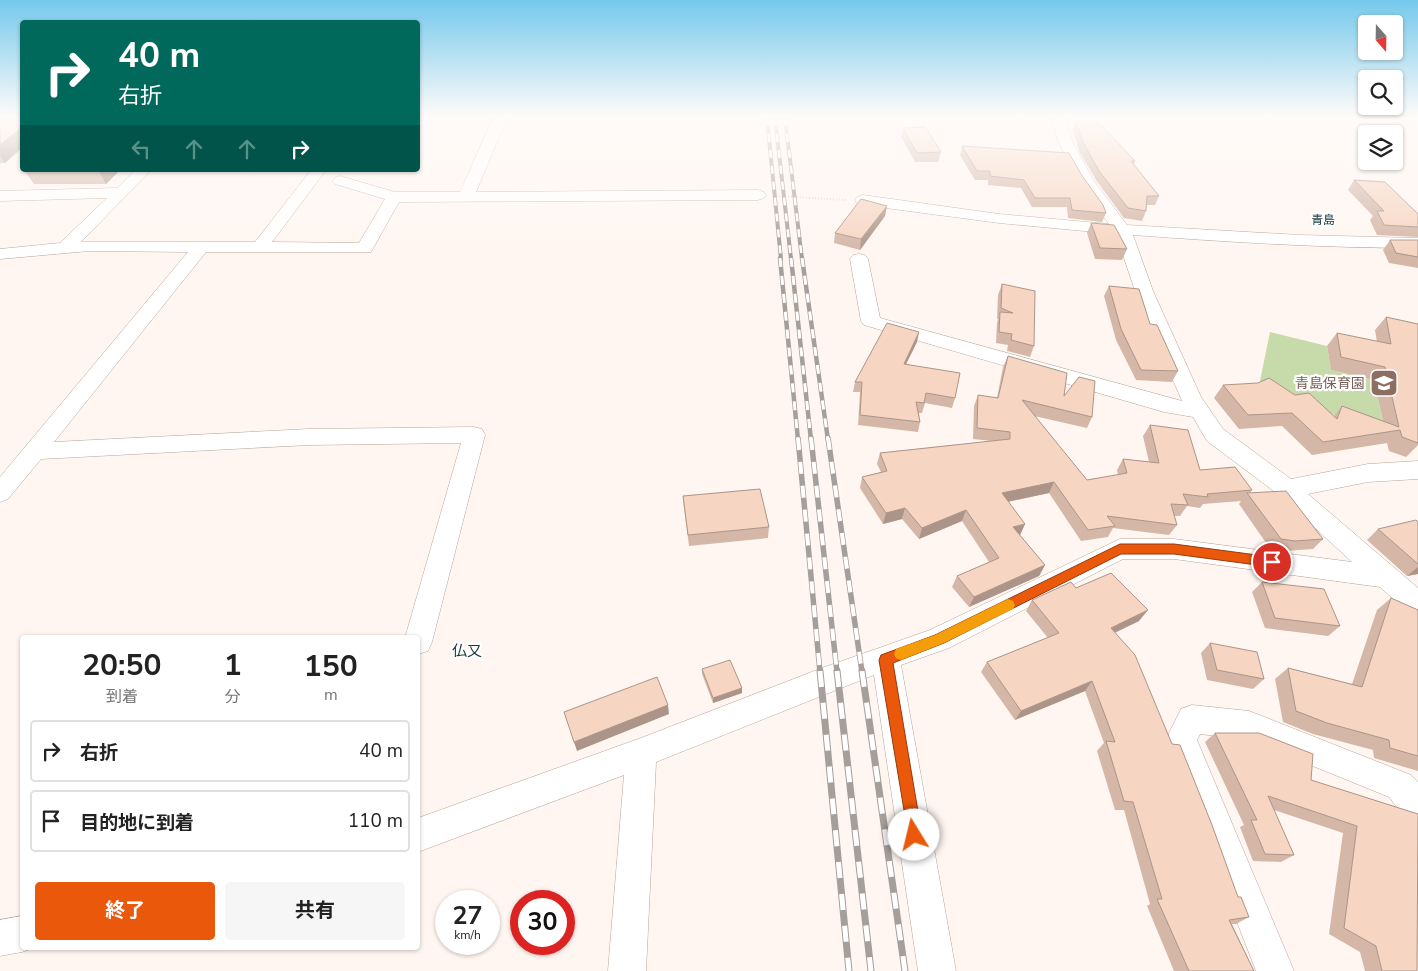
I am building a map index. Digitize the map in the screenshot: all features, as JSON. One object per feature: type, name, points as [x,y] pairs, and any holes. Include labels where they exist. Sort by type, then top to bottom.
[{"type":"street","points":[[466,197],[480,163]]},
{"type":"street","points":[[1077,163],[1087,182],[1123,231],[1144,291],[1191,398],[1215,435],[1287,489],[1418,604]]},
{"type":"street","points":[[64,249],[142,172]]},
{"type":"street","points":[[260,247],[317,172]]},
{"type":"street","points":[[340,181],[394,197],[758,195]]},
{"type":"street","points":[[0,196],[121,193]]},
{"type":"street","points":[[0,254],[89,246],[365,248],[394,197]]},
{"type":"street","points":[[862,200],[921,210],[1123,231],[1357,243],[1418,243]]},
{"type":"street","points":[[0,493],[202,246]]},
{"type":"street","points":[[858,259],[871,322],[1172,406],[1199,411]]},
{"type":"street","points":[[35,451],[309,437],[474,435],[420,635]]},
{"type":"street","points":[[1287,489],[1368,472],[1418,470]]},
{"type":"street","points":[[420,834],[641,753],[822,681],[886,660],[939,639],[1120,549],[1174,549],[1387,577]]},
{"type":"street","points":[[886,660],[937,971]]},
{"type":"street","points":[[1275,971],[1181,739],[1192,719],[1249,726],[1400,786],[1418,807]]},
{"type":"street","points":[[627,971],[641,753]]},
{"type":"street","points":[[0,938],[20,934]]},
{"type":"path","points":[[758,195],[862,200]]},
{"type":"green space","points":[[1270,332],[1327,346],[1331,370],[1374,380],[1386,435],[1259,386]]},
{"type":"building","points":[[972,163],[1075,163],[1103,205],[1106,213],[1072,210],[1070,198],[1035,198],[1024,180],[990,176],[990,171],[977,171]]},
{"type":"building","points":[[1095,163],[1133,163],[1159,196],[1147,196],[1146,211],[1128,208]]},
{"type":"building","points":[[1354,180],[1385,182],[1418,214],[1418,227],[1384,225],[1377,211],[1384,211]]},
{"type":"building","points":[[861,199],[887,206],[861,239],[835,233]]},
{"type":"building","points":[[1091,223],[1114,225],[1127,249],[1100,248]]},
{"type":"building","points":[[1390,240],[1418,240],[1418,257],[1396,253]]},
{"type":"building","points":[[1002,284],[1035,291],[1034,346],[1011,340],[1012,334],[999,332],[1000,312],[1013,313],[1001,308]]},
{"type":"building","points":[[1109,286],[1139,289],[1150,324],[1157,325],[1178,371],[1141,370],[1121,329]]},
{"type":"building","points":[[1386,317],[1418,324],[1418,443],[1402,437],[1400,430],[1323,442],[1292,413],[1248,415],[1223,385],[1258,383],[1269,378],[1295,395],[1309,393],[1337,419],[1342,406],[1399,427],[1385,367],[1341,357],[1337,333],[1391,344]]},
{"type":"building","points":[[887,323],[919,332],[904,364],[960,373],[955,398],[926,393],[924,403],[916,402],[920,422],[860,415],[862,382],[855,382]]},
{"type":"building","points":[[1008,356],[1067,373],[1064,396],[1079,377],[1095,381],[1092,417],[1022,400],[1087,480],[1127,473],[1123,459],[1159,463],[1150,425],[1188,430],[1200,470],[1235,467],[1252,490],[1207,494],[1208,497],[1183,494],[1188,505],[1171,504],[1177,525],[1107,516],[1115,526],[1088,530],[1054,482],[1002,493],[1025,524],[1013,527],[1045,565],[974,597],[957,576],[999,558],[966,510],[922,528],[905,508],[886,513],[862,477],[887,471],[880,453],[1010,439],[1010,432],[977,428],[978,395],[998,398]]},
{"type":"building","points":[[760,489],[769,527],[688,535],[683,496]]},
{"type":"building","points":[[1286,491],[1323,539],[1295,541],[1281,539],[1247,493]]},
{"type":"building","points":[[1416,520],[1418,522],[1418,564],[1378,529]]},
{"type":"building","points":[[1111,573],[1148,610],[1111,628],[1135,655],[1172,744],[1180,745],[1238,897],[1241,897],[1249,917],[1229,920],[1254,971],[1189,971],[1157,899],[1162,899],[1133,802],[1124,801],[1106,741],[1115,742],[1092,681],[1021,711],[987,662],[1059,633],[1032,600],[1071,582],[1076,588]]},
{"type":"building","points":[[1262,582],[1324,589],[1340,626],[1275,618]]},
{"type":"building","points":[[1391,598],[1418,610],[1418,756],[1390,748],[1389,740],[1327,723],[1296,711],[1288,668],[1362,687]]},
{"type":"building","points":[[1210,643],[1257,652],[1264,679],[1217,670]]},
{"type":"building","points":[[730,660],[742,688],[713,698],[702,669]]},
{"type":"building","points":[[657,677],[668,705],[574,742],[564,712]]},
{"type":"building","points":[[1215,733],[1259,733],[1313,754],[1311,780],[1418,814],[1417,971],[1382,971],[1376,946],[1344,928],[1357,826],[1268,796],[1294,855],[1265,854],[1251,820],[1257,820]]},
{"type":"railway","points":[[771,163],[781,259]]},
{"type":"railway","points":[[780,163],[791,259]]},
{"type":"railway","points":[[790,163],[802,259]]},
{"type":"railway","points":[[780,258],[798,440]]},
{"type":"railway","points":[[791,258],[811,440]]},
{"type":"railway","points":[[802,258],[828,440]]},
{"type":"railway","points":[[798,438],[820,672]]},
{"type":"railway","points":[[811,438],[837,672]]},
{"type":"railway","points":[[828,438],[862,672]]},
{"type":"railway","points":[[820,671],[849,971]]},
{"type":"railway","points":[[837,671],[871,971]]},
{"type":"railway","points":[[862,671],[905,971]]},
{"type":"slow traffic","points":[[901,654],[939,639],[1008,605]]},
{"type":"place","name":"青島保育園","points":[[1384,383]]},
{"type":"district","name":"青島","points":[[1323,220]]},
{"type":"district","name":"仏又","points":[[467,651]]},
{"type":"route","points":[[914,835],[886,660],[939,639],[1120,549],[1174,549],[1272,562]]}]
